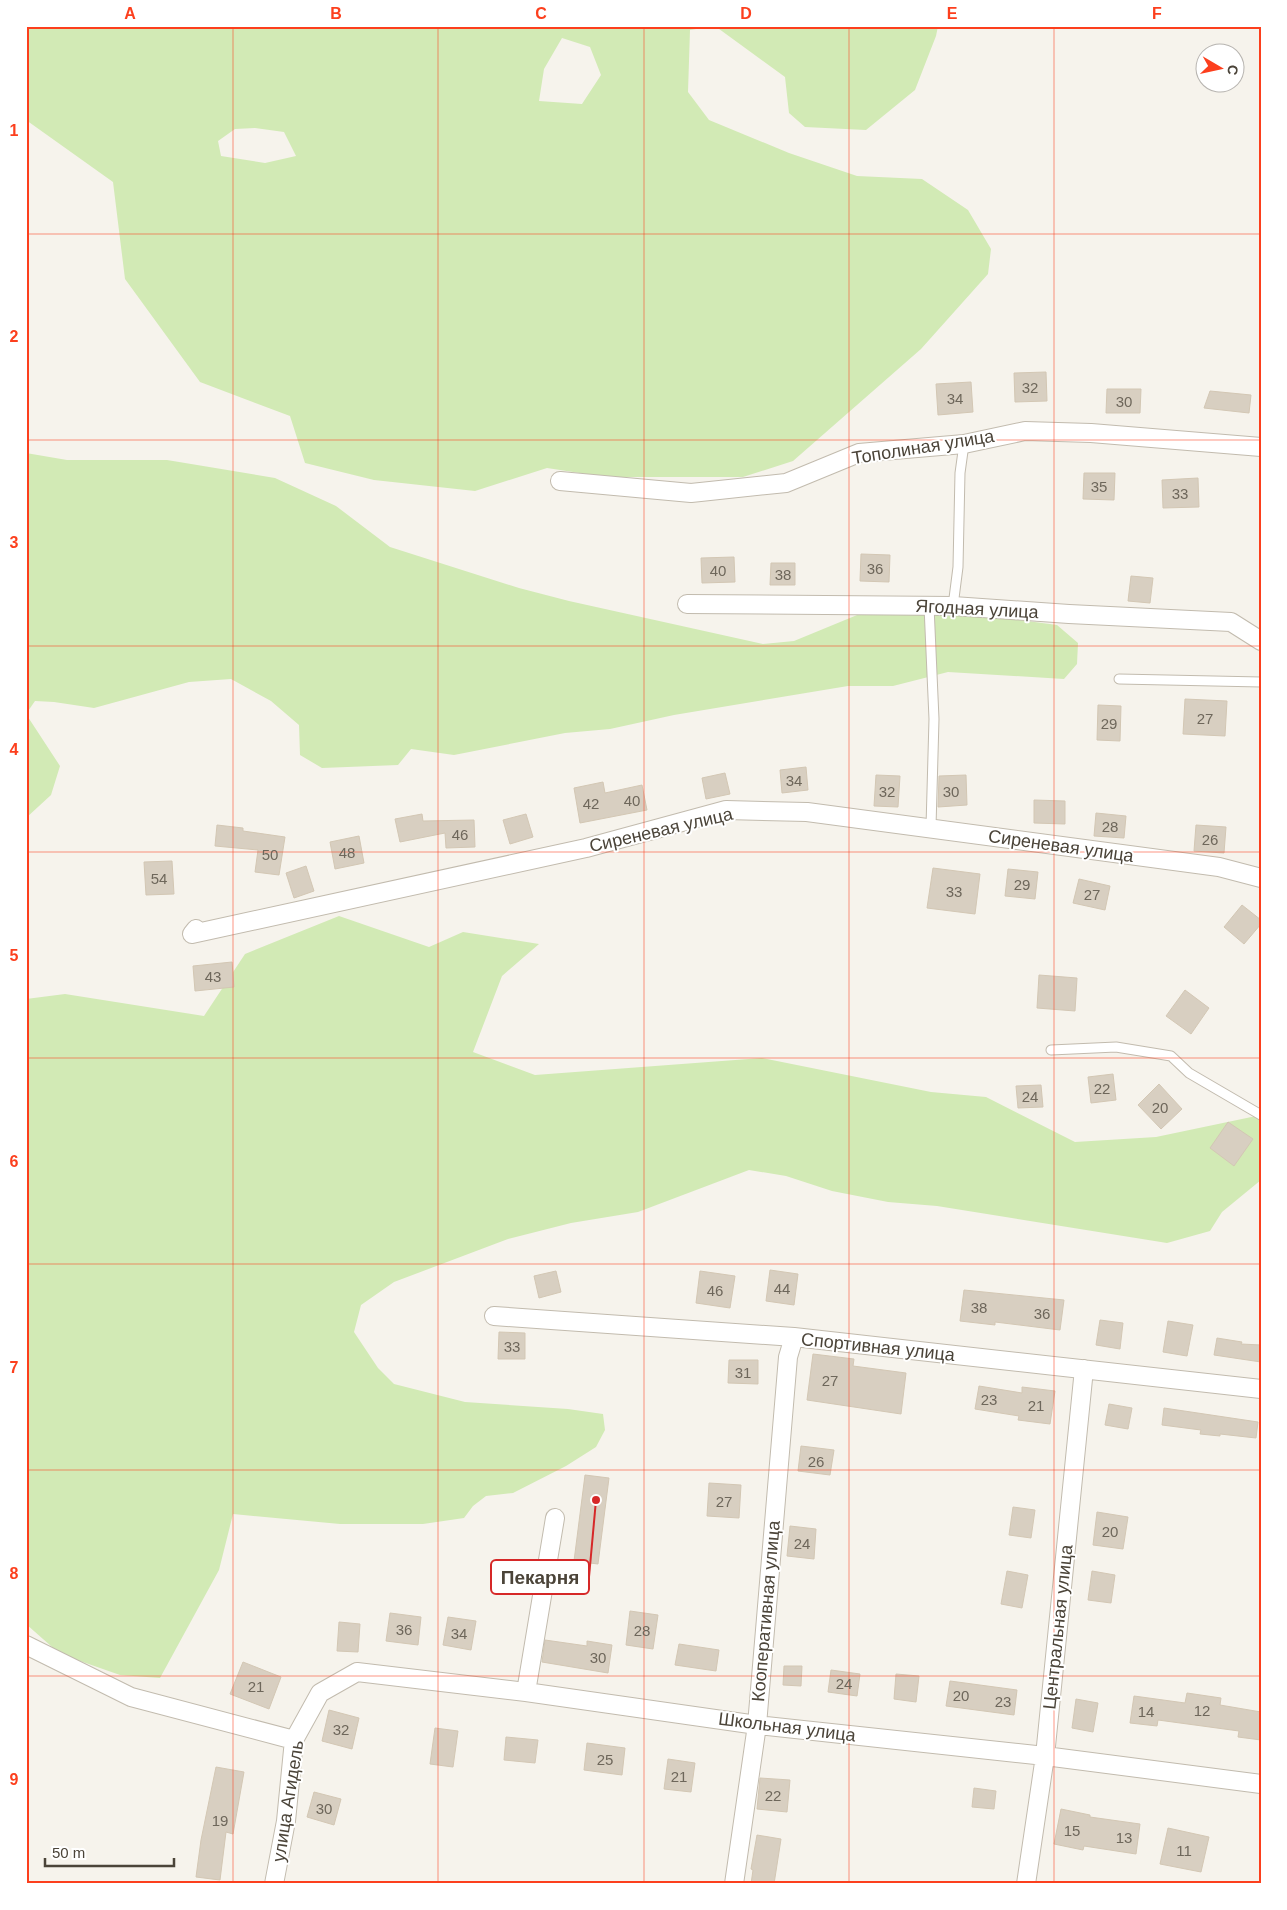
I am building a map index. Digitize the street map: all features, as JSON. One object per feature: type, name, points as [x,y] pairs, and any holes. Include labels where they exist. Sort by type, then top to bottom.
[{"type":"street","name":"Тополиная улица","points":[[560,481],[691,493],[786,483],[859,453],[964,444],[1025,430],[1091,433],[1261,447]]},
{"type":"street","name":"Ягодная улица","points":[[687,604],[953,606],[1231,622],[1261,641]]},
{"type":"street","name":"Сиреневая улица","points":[[196,928],[192,934],[586,848],[726,810],[807,812],[931,827],[1219,867],[1261,878]]},
{"type":"street","name":"Спортивная улица","points":[[494,1316],[794,1337],[1261,1389]]},
{"type":"street","name":"Кооперативная улица","points":[[734,1884],[757,1725],[788,1357],[794,1337]]},
{"type":"street","name":"Центральная улица","points":[[1026,1884],[1045,1756],[1084,1369]]},
{"type":"street","points":[[526,1692],[555,1518]]},
{"type":"street","points":[[26,1645],[131,1697],[294,1740]]},
{"type":"street","name":"Школьная улица","points":[[320,1693],[357,1672],[526,1692],[757,1725],[1045,1756],[1261,1784]]},
{"type":"street","name":"улица Агидель","points":[[274,1884],[286,1821],[294,1740],[320,1693]]},
{"type":"lane","points":[[953,606],[958,567],[960,473],[964,444]]},
{"type":"lane","points":[[929,606],[934,719],[931,827]]},
{"type":"lane","points":[[1119,679],[1261,682]]},
{"type":"lane","points":[[1051,1050],[1116,1048],[1171,1056],[1189,1073],[1261,1115]]},
{"type":"green space","points":[[34,26],[715,26],[690,30],[688,92],[709,120],[789,153],[857,176],[922,179],[968,210],[991,249],[988,274],[921,349],[793,461],[743,477],[606,477],[547,468],[475,491],[374,480],[305,463],[290,416],[200,382],[125,279],[113,182],[26,120],[26,30]],"holes":[[[562,38],[590,47],[601,75],[582,104],[539,101],[544,69]],[[255,128],[284,132],[296,156],[265,163],[221,156],[218,141],[235,129]]]},
{"type":"green space","points":[[715,26],[938,26],[915,90],[866,130],[805,127],[789,113],[785,77]]},
{"type":"green space","points":[[26,453],[67,460],[167,460],[275,478],[336,506],[390,547],[519,588],[763,644],[794,641],[862,613],[961,612],[1057,625],[1078,643],[1077,664],[1064,679],[948,672],[893,686],[848,686],[674,715],[610,729],[565,733],[454,755],[411,749],[398,765],[322,768],[300,755],[299,725],[271,701],[231,679],[189,682],[94,708],[35,701],[26,714]]},
{"type":"green space","points":[[26,714],[60,766],[51,795],[26,818]]},
{"type":"green space","points":[[339,916],[429,947],[463,932],[539,944],[502,976],[473,1052],[535,1075],[762,1058],[931,1092],[986,1097],[1075,1142],[1156,1137],[1261,1115],[1261,1180],[1222,1212],[1210,1231],[1167,1243],[937,1206],[888,1202],[832,1191],[786,1176],[749,1170],[638,1212],[571,1223],[508,1239],[394,1282],[361,1305],[354,1332],[378,1368],[394,1384],[465,1402],[568,1409],[603,1414],[605,1430],[596,1447],[566,1466],[513,1493],[486,1496],[473,1506],[464,1518],[423,1524],[340,1524],[233,1514],[219,1570],[160,1678],[120,1675],[60,1654],[26,1624],[26,999],[65,994],[204,1016],[245,954]]},
{"type":"building","points":[[1046,372],[1047,401],[1015,402],[1014,373]]},
{"type":"building","points":[[971,382],[973,412],[938,415],[936,384]]},
{"type":"building","points":[[1107,389],[1141,389],[1140,413],[1106,413]]},
{"type":"building","points":[[1210,391],[1251,395],[1249,413],[1204,408]]},
{"type":"building","points":[[1084,473],[1115,473],[1114,500],[1083,499]]},
{"type":"building","points":[[1198,478],[1199,507],[1163,508],[1162,480]]},
{"type":"building","points":[[861,554],[890,555],[889,582],[860,581]]},
{"type":"building","points":[[734,557],[735,582],[702,583],[701,558]]},
{"type":"building","points":[[771,563],[795,563],[795,585],[770,585]]},
{"type":"building","points":[[1131,576],[1153,578],[1150,603],[1128,601]]},
{"type":"building","points":[[1185,699],[1227,701],[1225,736],[1183,734]]},
{"type":"building","points":[[1098,705],[1121,706],[1120,741],[1097,740]]},
{"type":"building","points":[[806,767],[808,790],[782,793],[780,770]]},
{"type":"building","points":[[725,773],[730,794],[706,799],[702,778]]},
{"type":"building","points":[[876,775],[900,776],[898,807],[874,806]]},
{"type":"building","points":[[966,775],[967,805],[938,807],[939,776]]},
{"type":"building","points":[[603,782],[605,793],[642,785],[647,810],[580,823],[574,788]]},
{"type":"building","points":[[1034,800],[1065,801],[1065,824],[1034,823]]},
{"type":"building","points":[[1096,813],[1126,816],[1124,838],[1094,836]]},
{"type":"building","points":[[422,814],[423,821],[474,820],[475,847],[446,848],[445,833],[400,842],[395,819]]},
{"type":"building","points":[[526,814],[533,837],[510,844],[503,820]]},
{"type":"building","points":[[217,825],[243,828],[243,831],[285,837],[279,875],[255,872],[258,850],[215,846]]},
{"type":"building","points":[[1196,825],[1226,827],[1224,853],[1194,851]]},
{"type":"building","points":[[359,836],[364,863],[335,869],[330,842]]},
{"type":"building","points":[[172,861],[174,894],[146,895],[144,862]]},
{"type":"building","points":[[306,866],[314,891],[294,898],[286,873]]},
{"type":"building","points":[[933,868],[980,874],[975,914],[927,908]]},
{"type":"building","points":[[1008,869],[1038,872],[1035,899],[1005,896]]},
{"type":"building","points":[[1079,879],[1110,886],[1105,910],[1073,903]]},
{"type":"building","points":[[1242,905],[1261,920],[1261,924],[1244,944],[1224,927]]},
{"type":"building","points":[[232,962],[234,987],[195,991],[193,966]]},
{"type":"building","points":[[1039,975],[1077,978],[1075,1011],[1037,1008]]},
{"type":"building","points":[[1185,990],[1209,1008],[1191,1034],[1166,1016]]},
{"type":"building","points":[[1113,1074],[1116,1100],[1091,1103],[1088,1077]]},
{"type":"building","points":[[1159,1084],[1182,1109],[1161,1129],[1138,1105]]},
{"type":"building","points":[[1041,1085],[1043,1107],[1018,1108],[1016,1086]]},
{"type":"building","points":[[1228,1122],[1253,1139],[1234,1166],[1210,1148]]},
{"type":"building","points":[[770,1270],[798,1274],[794,1305],[766,1301]]},
{"type":"building","points":[[556,1271],[561,1292],[539,1298],[534,1276]]},
{"type":"building","points":[[700,1271],[735,1276],[730,1308],[696,1303]]},
{"type":"building","points":[[964,1290],[1064,1300],[1060,1330],[995,1322],[995,1325],[960,1321]]},
{"type":"building","points":[[1100,1320],[1123,1323],[1120,1349],[1096,1345]]},
{"type":"building","points":[[1168,1321],[1193,1325],[1187,1356],[1163,1352]]},
{"type":"building","points":[[499,1332],[525,1333],[525,1359],[498,1359]]},
{"type":"building","points":[[1217,1338],[1242,1342],[1241,1344],[1261,1345],[1261,1362],[1214,1355]]},
{"type":"building","points":[[813,1354],[854,1359],[853,1366],[906,1373],[901,1414],[807,1400]]},
{"type":"building","points":[[729,1360],[758,1360],[758,1384],[728,1383]]},
{"type":"building","points":[[979,1386],[1022,1393],[1022,1387],[1055,1391],[1050,1424],[1018,1420],[1019,1416],[975,1409]]},
{"type":"building","points":[[1109,1404],[1132,1408],[1128,1429],[1105,1425]]},
{"type":"building","points":[[1164,1408],[1258,1422],[1256,1438],[1200,1434],[1201,1430],[1162,1425]]},
{"type":"building","points":[[801,1446],[834,1450],[830,1475],[798,1471]]},
{"type":"building","points":[[585,1475],[609,1478],[598,1564],[574,1561]]},
{"type":"building","points":[[709,1483],[741,1485],[739,1518],[707,1516]]},
{"type":"building","points":[[1013,1507],[1035,1510],[1031,1538],[1009,1535]]},
{"type":"building","points":[[1097,1512],[1128,1517],[1123,1549],[1093,1545]]},
{"type":"building","points":[[790,1526],[816,1529],[814,1559],[787,1556]]},
{"type":"building","points":[[1007,1571],[1028,1575],[1022,1608],[1001,1604]]},
{"type":"building","points":[[1092,1571],[1115,1575],[1111,1603],[1088,1600]]},
{"type":"building","points":[[630,1611],[658,1615],[653,1649],[626,1645]]},
{"type":"building","points":[[390,1613],[421,1617],[418,1645],[386,1641]]},
{"type":"building","points":[[448,1617],[476,1621],[471,1650],[443,1645]]},
{"type":"building","points":[[339,1622],[360,1624],[358,1652],[337,1651]]},
{"type":"building","points":[[545,1640],[587,1646],[587,1641],[612,1645],[608,1673],[542,1662]]},
{"type":"building","points":[[679,1644],[719,1650],[716,1671],[675,1665]]},
{"type":"building","points":[[243,1662],[281,1677],[269,1709],[230,1694]]},
{"type":"building","points":[[784,1666],[802,1666],[801,1686],[783,1685]]},
{"type":"building","points":[[831,1670],[860,1674],[857,1696],[828,1692]]},
{"type":"building","points":[[896,1674],[919,1676],[916,1702],[894,1699]]},
{"type":"building","points":[[950,1681],[1017,1690],[1014,1715],[946,1706]]},
{"type":"building","points":[[1187,1693],[1221,1698],[1220,1705],[1261,1712],[1261,1740],[1238,1737],[1239,1731],[1158,1720],[1157,1726],[1130,1723],[1134,1696],[1185,1703]]},
{"type":"building","points":[[1076,1699],[1098,1703],[1093,1732],[1072,1728]]},
{"type":"building","points":[[329,1710],[359,1718],[352,1749],[322,1741]]},
{"type":"building","points":[[435,1728],[458,1731],[453,1767],[430,1764]]},
{"type":"building","points":[[506,1737],[538,1740],[535,1763],[504,1760]]},
{"type":"building","points":[[587,1743],[625,1748],[622,1775],[584,1770]]},
{"type":"building","points":[[668,1759],[695,1763],[691,1792],[664,1789]]},
{"type":"building","points":[[216,1767],[244,1772],[233,1834],[226,1832],[220,1880],[196,1877],[201,1840]]},
{"type":"building","points":[[760,1778],[790,1780],[787,1812],[757,1809]]},
{"type":"building","points":[[974,1788],[996,1791],[994,1809],[972,1807]]},
{"type":"building","points":[[314,1792],[341,1799],[334,1825],[307,1817]]},
{"type":"building","points":[[1061,1809],[1090,1815],[1090,1817],[1140,1824],[1136,1854],[1084,1846],[1083,1850],[1054,1844]]},
{"type":"building","points":[[1168,1828],[1209,1837],[1201,1872],[1160,1864]]},
{"type":"building","points":[[757,1835],[781,1839],[774,1884],[751,1884],[753,1870],[751,1869]]},
{"type":"place","name":"Пекарня","points":[[596,1500]]}]
